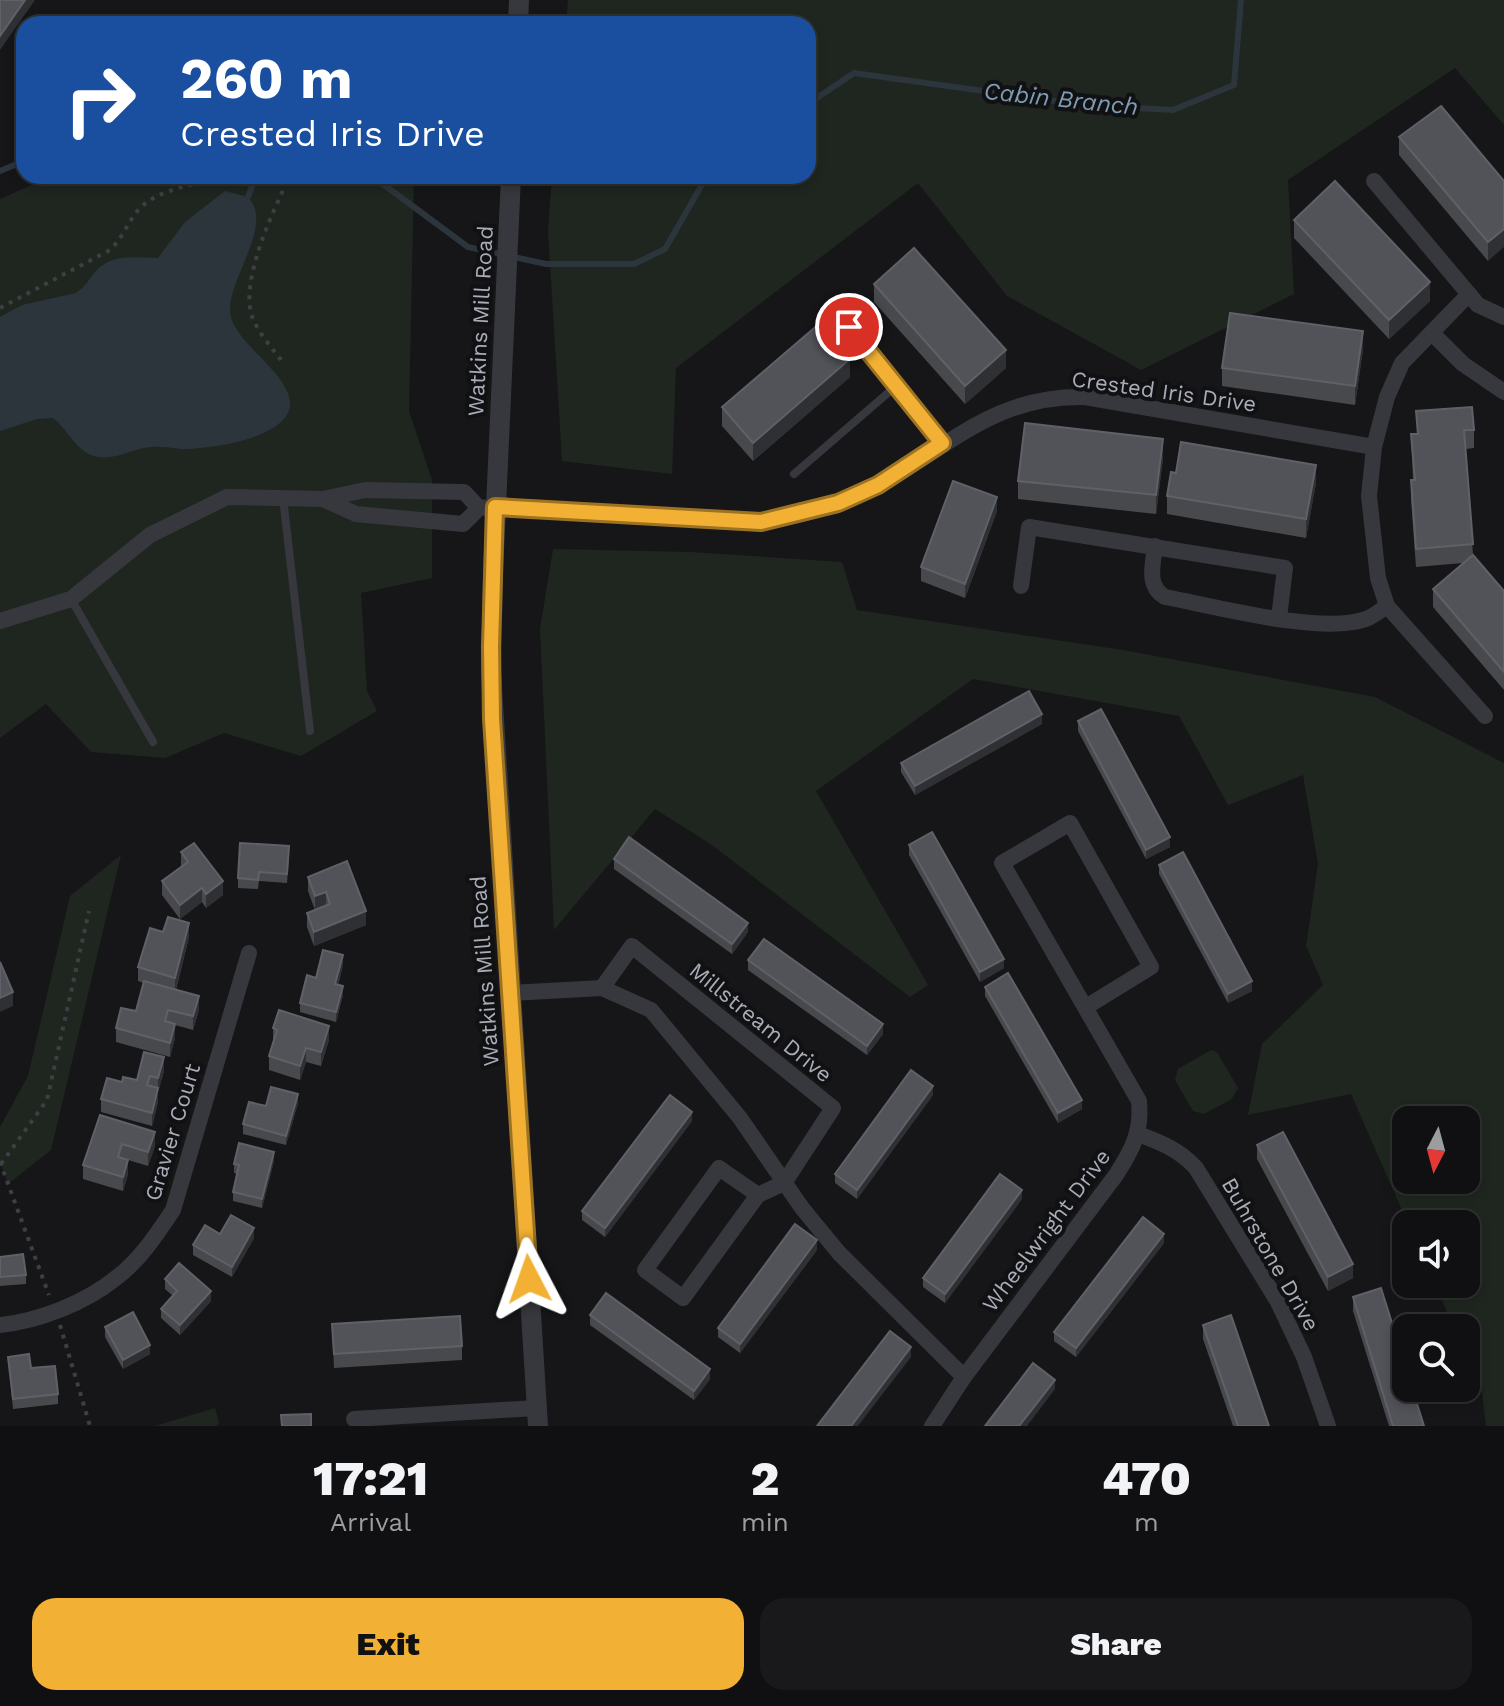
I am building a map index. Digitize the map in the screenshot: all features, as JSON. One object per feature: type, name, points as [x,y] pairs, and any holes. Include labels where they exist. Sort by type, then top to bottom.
[{"type":"street","points":[[1374,181],[1478,305],[1504,317]]},
{"type":"street","name":"Watkins Mill Road","points":[[511,184],[505,306],[487,507],[492,719],[537,1417]]},
{"type":"street","points":[[1469,294],[1402,363],[1387,397],[1374,447],[1369,496],[1378,578],[1387,606],[1485,716]]},
{"type":"street","points":[[833,307],[942,443]]},
{"type":"street","points":[[1432,333],[1463,364],[1504,392]]},
{"type":"street","name":"Crested Iris Drive","points":[[487,507],[761,522],[838,503],[878,485],[942,443],[998,413],[1039,399],[1063,396],[1085,397],[1374,447]]},
{"type":"street","points":[[0,621],[71,599],[150,535],[227,497],[323,499],[365,490],[464,492],[487,507],[463,524],[356,514],[323,499]]},
{"type":"street","points":[[1021,586],[1029,527],[1285,568],[1279,618]]},
{"type":"street","points":[[1155,546],[1152,573],[1157,592],[1165,597],[1312,623],[1343,624],[1368,619],[1387,606]]},
{"type":"street","points":[[1086,1007],[1151,967],[1070,823],[1002,863],[1139,1101],[1138,1134]]},
{"type":"street","name":"Millstream Drive","points":[[602,988],[632,946],[833,1108],[784,1183]]},
{"type":"street","name":"Gravier Court","points":[[0,1325],[21,1323],[70,1305],[116,1278],[152,1242],[173,1210],[249,953]]},
{"type":"street","points":[[510,993],[602,988],[651,1010],[740,1118],[784,1183],[839,1253],[964,1377]]},
{"type":"street","name":"Wheelwright Drive","points":[[932,1426],[964,1377],[1116,1175],[1134,1147],[1138,1134]]},
{"type":"street","name":"Buhrstone Drive","points":[[1138,1134],[1166,1144],[1196,1168],[1278,1302],[1304,1357],[1328,1426]]},
{"type":"street","points":[[758,1195],[719,1168],[645,1270],[683,1298],[758,1195],[784,1183]]},
{"type":"street","points":[[354,1423],[463,1416],[537,1417]]},
{"type":"lane","points":[[794,474],[896,386]]},
{"type":"lane","points":[[282,497],[310,731]]},
{"type":"lane","points":[[71,599],[153,742]]},
{"type":"path","points":[[0,308],[110,250],[148,201],[204,184]]},
{"type":"path","points":[[281,360],[253,320],[249,299],[265,234],[286,184]]},
{"type":"path","points":[[1,1164],[47,1100],[89,911]]},
{"type":"shaded area","points":[[568,0],[1504,0],[1504,125],[1455,68],[1288,180],[1294,294],[1141,370],[1007,296],[918,183],[676,368],[672,474],[562,461],[548,230],[551,184],[816,184],[816,16],[567,16]]},
{"type":"shaded area","points":[[34,184],[414,184],[409,411],[432,480],[432,578],[361,593],[367,691],[377,711],[301,756],[224,733],[165,758],[91,752],[46,704],[0,738],[0,199]]},
{"type":"shaded area","points":[[225,191],[248,197],[255,209],[253,237],[235,284],[230,312],[240,334],[287,390],[290,402],[287,415],[278,425],[264,433],[228,444],[181,449],[151,447],[105,457],[84,451],[53,418],[37,419],[0,431],[0,317],[22,305],[76,293],[110,261],[158,258],[185,222]]},
{"type":"shaded area","points":[[553,549],[690,552],[842,562],[857,610],[1123,650],[1375,697],[1504,763],[1504,1426],[1486,1426],[1480,1388],[1480,1314],[1448,1314],[1441,1298],[1480,1298],[1480,1210],[1402,1210],[1395,1194],[1480,1194],[1480,1106],[1392,1106],[1392,1188],[1351,1094],[1248,1115],[1262,1044],[1323,985],[1306,946],[1318,864],[1303,775],[1228,805],[1179,716],[973,679],[816,791],[928,985],[910,997],[712,845],[655,809],[554,930],[540,629]]},
{"type":"shaded area","points":[[121,855],[51,1150],[8,1184],[0,1162],[0,1127],[28,1076],[70,896]]},
{"type":"shaded area","points":[[1211,1050],[1217,1052],[1238,1088],[1232,1099],[1204,1114],[1193,1111],[1175,1080],[1178,1069]]},
{"type":"shaded area","points":[[215,1408],[219,1422],[217,1426],[155,1426]]},
{"type":"building","points":[[0,0],[25,0],[0,36]]},
{"type":"building","points":[[1441,106],[1504,181],[1504,229],[1488,242],[1399,137]]},
{"type":"building","points":[[1335,181],[1430,282],[1389,320],[1294,220]]},
{"type":"building","points":[[914,248],[1006,350],[965,386],[874,284]]},
{"type":"building","points":[[1230,313],[1363,331],[1355,386],[1222,368]]},
{"type":"building","points":[[819,324],[850,359],[753,443],[722,407]]},
{"type":"building","points":[[1472,407],[1474,430],[1464,430],[1473,544],[1416,549],[1411,434],[1418,434],[1416,411]]},
{"type":"building","points":[[1025,423],[1163,439],[1156,495],[1018,481]]},
{"type":"building","points":[[1181,442],[1316,465],[1306,519],[1167,496],[1171,472],[1176,473]]},
{"type":"building","points":[[953,481],[997,497],[965,584],[921,567]]},
{"type":"building","points":[[1473,555],[1504,591],[1504,672],[1433,589]]},
{"type":"building","points":[[1029,691],[1042,714],[915,786],[901,763]]},
{"type":"building","points":[[1101,709],[1170,837],[1146,850],[1078,721]]},
{"type":"building","points":[[932,832],[1004,959],[980,972],[909,845]]},
{"type":"building","points":[[629,837],[748,923],[732,944],[614,859]]},
{"type":"building","points":[[194,843],[223,881],[206,894],[202,888],[180,905],[162,881],[188,862],[181,852]]},
{"type":"building","points":[[240,843],[289,846],[287,874],[259,872],[258,880],[238,878]]},
{"type":"building","points":[[1183,852],[1252,981],[1228,994],[1159,865]]},
{"type":"building","points":[[347,861],[366,911],[314,932],[307,913],[330,904],[326,892],[315,896],[308,877]]},
{"type":"building","points":[[168,917],[189,923],[175,978],[138,967],[150,928],[163,932]]},
{"type":"building","points":[[764,939],[883,1024],[867,1046],[748,960]]},
{"type":"building","points":[[323,950],[343,955],[335,984],[343,986],[336,1012],[300,1003],[307,975],[316,978]]},
{"type":"building","points":[[0,962],[13,992],[0,998]]},
{"type":"building","points":[[1008,973],[1082,1100],[1058,1113],[985,987]]},
{"type":"building","points":[[144,981],[199,996],[193,1016],[168,1010],[165,1021],[175,1024],[170,1043],[116,1028],[121,1008],[136,1011]]},
{"type":"building","points":[[279,1010],[329,1026],[321,1052],[306,1048],[300,1066],[269,1056]]},
{"type":"building","points":[[144,1052],[164,1057],[158,1078],[150,1076],[147,1085],[158,1088],[152,1113],[101,1099],[107,1078],[122,1082],[123,1077],[137,1080]]},
{"type":"building","points":[[911,1070],[933,1086],[857,1190],[835,1174]]},
{"type":"building","points":[[271,1087],[298,1094],[286,1136],[243,1124],[249,1102],[266,1106]]},
{"type":"building","points":[[670,1095],[692,1112],[605,1228],[582,1211]]},
{"type":"building","points":[[100,1115],[155,1132],[148,1152],[122,1144],[118,1157],[128,1160],[123,1177],[83,1165]]},
{"type":"building","points":[[1283,1132],[1353,1264],[1328,1277],[1257,1145]]},
{"type":"building","points":[[239,1143],[274,1152],[262,1199],[233,1192],[239,1165],[234,1164]]},
{"type":"building","points":[[1000,1174],[1022,1190],[945,1294],[923,1278]]},
{"type":"building","points":[[231,1215],[254,1228],[232,1267],[193,1245],[205,1225],[220,1234]]},
{"type":"building","points":[[1143,1217],[1164,1234],[1076,1348],[1054,1332]]},
{"type":"building","points":[[795,1224],[817,1240],[740,1344],[718,1328]]},
{"type":"building","points":[[23,1254],[26,1275],[0,1277],[0,1257]]},
{"type":"building","points":[[179,1263],[211,1291],[180,1325],[161,1309],[177,1291],[165,1279]]},
{"type":"building","points":[[1381,1288],[1392,1323],[1392,1402],[1416,1402],[1424,1426],[1393,1426],[1353,1297]]},
{"type":"building","points":[[606,1293],[710,1369],[694,1391],[590,1315]]},
{"type":"building","points":[[133,1312],[150,1345],[123,1360],[105,1327]]},
{"type":"building","points":[[1231,1315],[1269,1426],[1238,1426],[1203,1325]]},
{"type":"building","points":[[460,1316],[462,1346],[334,1354],[332,1324]]},
{"type":"building","points":[[890,1331],[911,1347],[851,1426],[817,1426]]},
{"type":"building","points":[[29,1354],[31,1368],[55,1366],[58,1394],[13,1399],[8,1357]]},
{"type":"building","points":[[1033,1363],[1055,1380],[1019,1426],[985,1426]]},
{"type":"building","points":[[311,1414],[311,1426],[282,1426],[281,1415]]},
{"type":"waterway","name":"Cabin Branch","points":[[816,99],[854,73],[1085,105],[1173,110],[1234,85],[1241,0]]},
{"type":"waterway","name":"Cabin Branch","points":[[0,171],[16,164]]},
{"type":"waterway","points":[[248,197],[253,184]]},
{"type":"waterway","name":"Cabin Branch","points":[[383,184],[468,247],[546,264],[634,264],[665,249],[702,184]]},
{"type":"route","points":[[529,1279],[492,719],[495,507],[761,522],[838,503],[878,485],[942,443],[849,327]]}]
